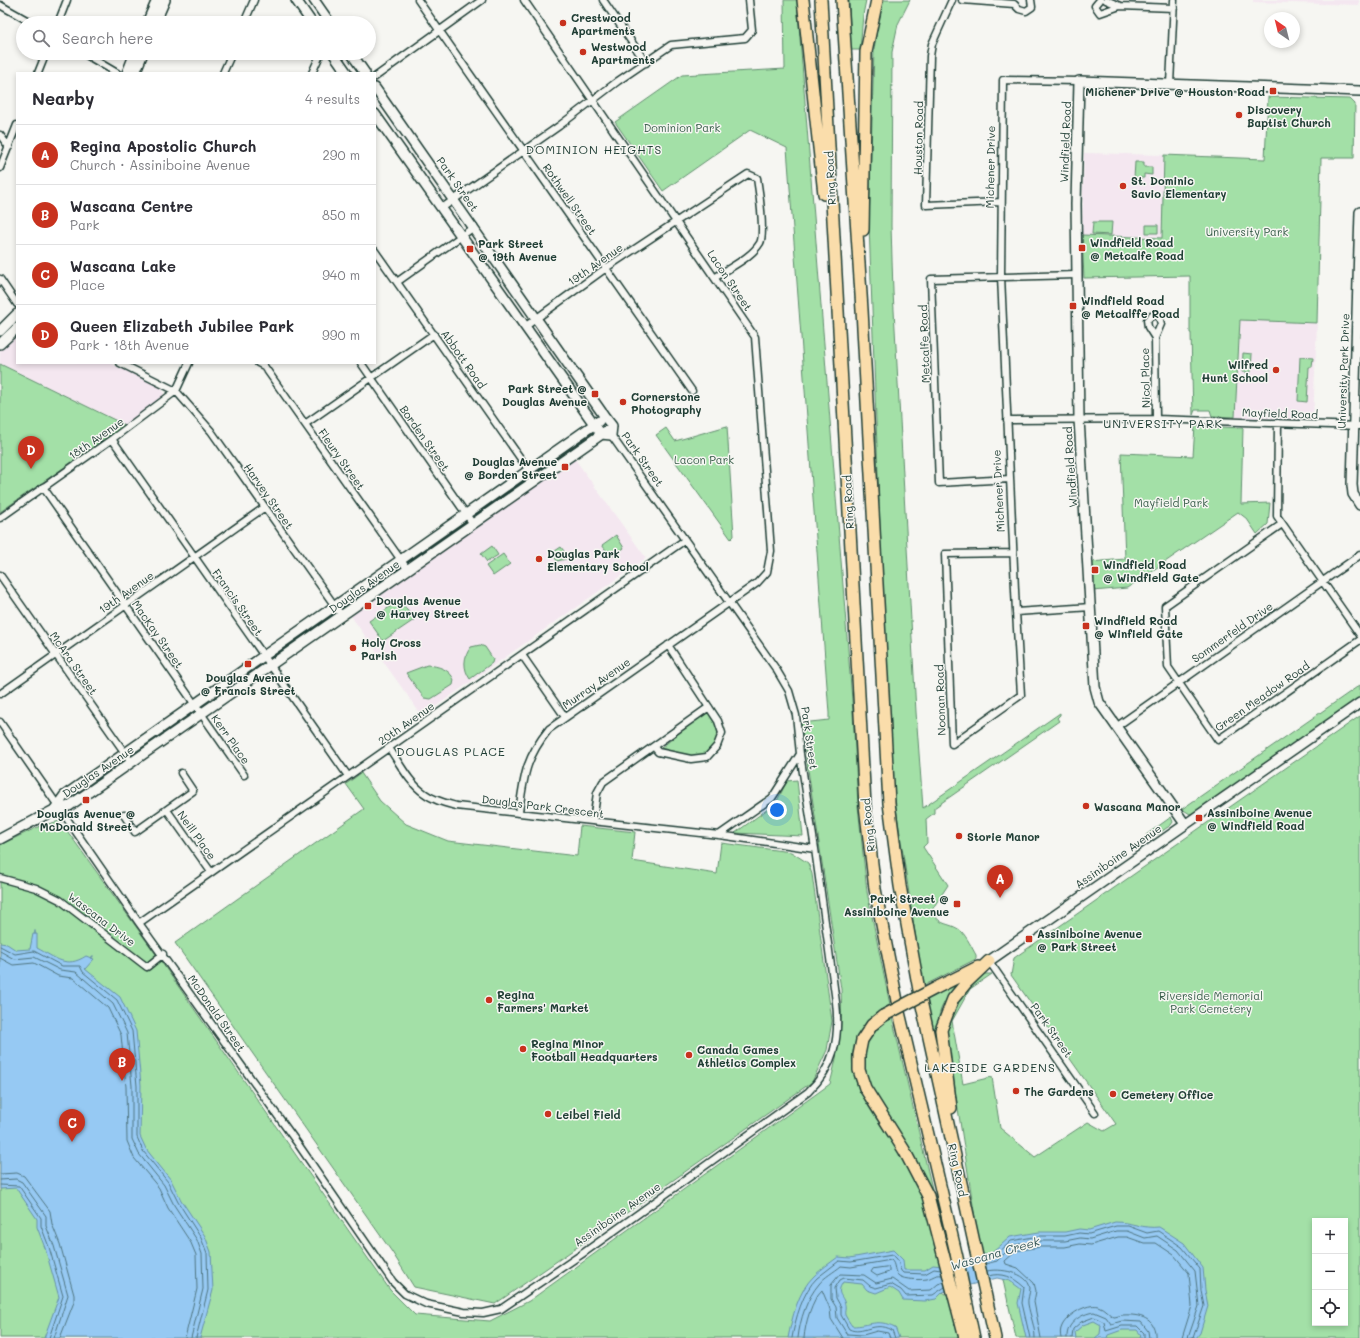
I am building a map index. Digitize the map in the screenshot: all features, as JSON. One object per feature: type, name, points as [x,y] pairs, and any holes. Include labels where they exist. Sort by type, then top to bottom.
[{"type":"highway","points":[[803,0],[837,312]]},
{"type":"highway","name":"Ring Road","points":[[821,0],[865,804],[875,889],[897,1001]]},
{"type":"highway","name":"Ring Road","points":[[842,0],[862,310],[889,803],[900,886],[919,990]]},
{"type":"highway","points":[[862,310],[866,52],[877,0]]},
{"type":"highway","points":[[965,1338],[959,1294],[945,1258],[933,1212],[920,1180],[865,1088],[859,1070],[859,1055],[862,1040],[872,1025],[883,1016],[989,961]]},
{"type":"highway","points":[[964,1196],[941,1030],[953,999],[966,983],[989,961]]},
{"type":"highway","name":"Ring Road","points":[[921,1001],[995,1338]]},
{"type":"highway","name":"Ring Road","points":[[899,1012],[956,1253],[959,1294],[974,1338]]},
{"type":"street","points":[[61,16],[67,0]]},
{"type":"street","points":[[150,16],[157,0]]},
{"type":"street","points":[[158,16],[165,0]]},
{"type":"street","points":[[247,16],[254,0]]},
{"type":"street","points":[[296,0],[307,16]]},
{"type":"street","points":[[314,0],[325,16]]},
{"type":"street","name":"Rothwell Street","points":[[418,0],[692,391]]},
{"type":"street","points":[[376,76],[482,0]]},
{"type":"street","name":"Lacon Street","points":[[524,0],[756,337],[771,551],[767,572],[757,583],[728,602]]},
{"type":"street","points":[[603,0],[646,62]]},
{"type":"street","points":[[442,208],[671,45],[745,38],[752,30],[749,0]]},
{"type":"street","name":"Houston Road","points":[[952,0],[932,44],[930,56],[926,205],[1001,202]]},
{"type":"street","points":[[962,0],[1015,2],[1019,9],[1026,11],[1032,7],[1031,0]]},
{"type":"street","points":[[1100,0],[1096,6],[1100,13],[1120,6]]},
{"type":"street","points":[[1106,0],[1120,6],[1174,8]]},
{"type":"street","points":[[1170,84],[1174,0]]},
{"type":"street","points":[[0,5],[20,16]]},
{"type":"street","points":[[38,72],[43,60]]},
{"type":"street","points":[[95,60],[115,72]]},
{"type":"street","points":[[127,72],[132,60]]},
{"type":"street","points":[[135,72],[140,60]]},
{"type":"street","points":[[223,72],[229,60]]},
{"type":"street","points":[[312,72],[318,60]]},
{"type":"street","points":[[338,60],[346,72]]},
{"type":"street","points":[[356,60],[364,72]]},
{"type":"street","name":"Michener Drive","points":[[1016,612],[1001,276],[1003,80],[1079,81],[1360,91]]},
{"type":"street","name":"Windfield Road","points":[[1079,81],[1076,204],[1079,419],[1096,694],[1099,702],[1116,727],[1185,824]]},
{"type":"street","name":"Park Street","points":[[376,89],[537,317],[605,417],[611,430],[685,540],[776,669],[789,691],[796,715],[800,754],[815,849],[838,1020],[835,1048],[832,1056],[820,1080],[808,1092]]},
{"type":"street","points":[[376,115],[601,434]]},
{"type":"street","points":[[0,168],[16,128]]},
{"type":"street","points":[[0,135],[9,147]]},
{"type":"street","name":"19th Avenue","points":[[526,326],[676,220],[748,174],[757,178],[761,205],[761,242],[754,251],[716,277]]},
{"type":"street","name":"University Park Drive","points":[[1360,212],[1357,426],[1352,485],[1354,494],[1360,505]]},
{"type":"street","points":[[397,282],[474,228]]},
{"type":"street","name":"Abbott Road","points":[[376,252],[535,479]]},
{"type":"street","name":"Metcalfe Road","points":[[1010,480],[939,483],[931,280],[1001,276],[1076,275]]},
{"type":"street","points":[[0,280],[16,303]]},
{"type":"street","points":[[0,331],[16,315]]},
{"type":"street","points":[[0,344],[16,329]]},
{"type":"street","points":[[305,424],[434,334]]},
{"type":"street","name":"Nicol Place","points":[[1155,338],[1156,419]]},
{"type":"street","points":[[122,364],[176,391]]},
{"type":"street","name":"18th Avenue","points":[[0,518],[112,439],[176,391],[189,364]]},
{"type":"street","name":"Fleury Street","points":[[260,364],[264,366],[408,570]]},
{"type":"street","name":"Borden Street","points":[[362,364],[473,524]]},
{"type":"street","name":"Harvey Street","points":[[176,391],[211,431],[342,616]]},
{"type":"street","name":"Douglas Avenue","points":[[57,808],[64,796],[400,559],[605,417]]},
{"type":"street","name":"Mayfield Road","points":[[1007,420],[1156,419],[1357,426]]},
{"type":"street","points":[[1278,423],[1277,516],[1360,635]]},
{"type":"street","name":"Park Street","points":[[601,434],[611,430]]},
{"type":"street","name":"Douglas Avenue","points":[[57,808],[69,806],[132,763],[601,434]]},
{"type":"street","name":"Francis Street","points":[[112,439],[348,776]]},
{"type":"street","name":"MacKay Street","points":[[43,487],[202,714]]},
{"type":"street","name":"19th Avenue","points":[[0,694],[125,604],[265,507]]},
{"type":"street","name":"Green Meadow Road","points":[[1282,524],[1165,606],[1168,667],[1178,682],[1218,740],[1360,640]]},
{"type":"street","name":"20th Avenue","points":[[139,923],[685,540]]},
{"type":"street","name":"Noonan Road","points":[[1013,553],[945,554],[952,744],[1021,695],[1016,612]]},
{"type":"street","name":"Sommerfeld Drive","points":[[1116,727],[1360,555]]},
{"type":"street","name":"McAra Street","points":[[0,575],[132,763]]},
{"type":"street","name":"Murray Avenue","points":[[519,812],[524,771],[530,758],[549,729],[728,602]]},
{"type":"street","points":[[1016,612],[1091,607]]},
{"type":"street","points":[[654,746],[658,752],[692,759],[707,757],[717,746],[722,733],[718,721],[668,645]]},
{"type":"street","points":[[522,655],[565,717]]},
{"type":"street","name":"Assiniboine Avenue","points":[[989,961],[1360,703]]},
{"type":"street","points":[[593,821],[597,793],[603,782],[709,707]]},
{"type":"street","name":"Kerr Place","points":[[202,714],[244,775]]},
{"type":"street","name":"McDonald Street","points":[[0,722],[57,808],[139,923],[163,954],[392,1282],[405,1294],[426,1304]]},
{"type":"street","name":"Douglas Park Crescent","points":[[388,748],[416,786],[424,793],[439,801],[456,806],[719,835],[815,849]]},
{"type":"street","points":[[719,835],[772,798],[800,754]]},
{"type":"street","name":"Neill Place","points":[[124,815],[135,832],[194,791],[181,773]]},
{"type":"street","points":[[0,839],[57,808]]},
{"type":"street","name":"Neill Place","points":[[167,810],[211,872]]},
{"type":"street","name":"Wascana Drive","points":[[0,878],[36,888],[60,900],[147,967],[163,954]]},
{"type":"street","name":"Park Street","points":[[989,961],[1095,1113]]},
{"type":"street","name":"Assiniboine Avenue","points":[[426,1304],[464,1312],[483,1313],[501,1309],[582,1254],[808,1092]]},
{"type":"shaded area","points":[[1253,0],[1359,0],[1359,5],[1253,2]]},
{"type":"shaded area","name":"St. Dominic Savio Elementary","points":[[1084,153],[1164,155],[1162,238],[1082,235]]},
{"type":"shaded area","name":"Wilfred Hunt School","points":[[1240,320],[1317,323],[1313,420],[1235,417]]},
{"type":"shaded area","points":[[16,332],[16,364],[112,364],[162,388],[164,396],[125,425],[0,364],[0,346]]},
{"type":"shaded area","name":"Douglas Park Elementary School","points":[[575,459],[646,558],[422,716],[351,616]]},
{"type":"green space","name":"Dominion Park","points":[[784,0],[797,0],[853,713],[858,806],[867,892],[890,1005],[882,1009],[882,1012],[862,1030],[855,1043],[852,1057],[853,1070],[857,1083],[870,1109],[910,1171],[926,1203],[942,1259],[939,1260],[943,1292],[947,1295],[950,1294],[961,1338],[0,1338],[0,845],[40,826],[60,821],[160,960],[390,1290],[415,1315],[490,1321],[529,1301],[830,1084],[840,1037],[841,989],[801,723],[829,720],[829,713],[787,148],[750,130],[663,191],[615,122],[682,75],[785,69]]},
{"type":"green space","points":[[849,0],[866,0],[860,50],[851,50]]},
{"type":"green space","points":[[881,0],[910,0],[898,24],[892,52],[891,226],[893,292],[916,712],[923,808],[1060,713],[1057,718],[1059,721],[934,808],[934,813],[926,819],[927,843],[923,847],[948,885],[933,908],[935,914],[937,919],[940,921],[961,931],[976,955],[976,959],[923,986],[895,801],[883,614],[869,224],[874,50]]},
{"type":"green space","name":"University Park","points":[[1268,97],[1350,99],[1355,104],[1354,158],[1321,158],[1317,323],[1240,320],[1235,417],[1212,416],[1210,410],[1195,410],[1193,415],[1190,333],[1190,276],[1084,278],[1082,235],[1162,238],[1164,155],[1265,159]]},
{"type":"green space","points":[[1135,162],[1144,162],[1144,167],[1152,167],[1152,175],[1144,174],[1144,178],[1134,178]]},
{"type":"green space","points":[[1093,222],[1112,222],[1111,235],[1092,234]]},
{"type":"green space","points":[[1146,225],[1158,225],[1158,233],[1146,233]]},
{"type":"green space","points":[[1243,353],[1252,354],[1251,372],[1242,372]]},
{"type":"green space","points":[[1300,357],[1313,358],[1312,367],[1309,367],[1307,402],[1298,401]]},
{"type":"green space","points":[[0,364],[125,425],[0,512]]},
{"type":"green space","name":"Lacon Park","points":[[727,426],[734,536],[731,539],[656,435],[666,428],[675,441]]},
{"type":"green space","name":"Mayfield Park","points":[[1195,426],[1243,428],[1241,504],[1270,503],[1268,524],[1257,534],[1247,519],[1238,512],[1127,588],[1093,591],[1091,562],[1125,559],[1121,453],[1193,456]]},
{"type":"green space","points":[[616,535],[624,548],[611,557],[602,545]]},
{"type":"green space","points":[[492,546],[498,555],[487,562],[481,554]]},
{"type":"green space","points":[[561,547],[566,554],[564,556],[566,559],[557,561],[552,553]]},
{"type":"green space","points":[[503,554],[510,564],[493,576],[486,566]]},
{"type":"green space","points":[[400,600],[414,620],[383,641],[369,621]]},
{"type":"green space","points":[[480,645],[485,647],[493,659],[492,663],[470,679],[465,667],[466,655],[471,647]]},
{"type":"green space","points":[[427,665],[435,666],[447,671],[454,680],[453,685],[431,699],[424,698],[406,673]]},
{"type":"green space","points":[[1360,685],[1360,698],[1198,812],[1190,814],[1182,809]]},
{"type":"green space","points":[[707,710],[715,723],[718,733],[715,743],[706,755],[691,757],[661,748]]},
{"type":"green space","name":"Riverside Memorial Park Cemetery","points":[[1360,716],[1360,1338],[1016,1338],[996,1249],[992,1253],[981,1256],[946,1032],[954,1003],[965,989],[984,974],[992,974],[970,989],[952,1021],[963,1084],[992,1077],[1000,1128],[1035,1157],[1088,1122],[1104,1131],[1116,1124],[1011,975],[1014,958]]},
{"type":"green space","points":[[361,773],[380,801],[406,824],[448,841],[577,856],[580,826],[635,832],[632,861],[717,874],[721,843],[791,852],[808,863],[812,874],[832,1021],[827,1050],[812,1082],[495,1304],[414,1287],[392,1252],[175,943],[364,809],[346,784]]},
{"type":"green space","points":[[797,780],[803,836],[735,833],[776,803],[787,781]]},
{"type":"green space","points":[[1171,817],[1173,822],[1171,825],[1149,840],[1146,835]]},
{"type":"green space","points":[[966,977],[946,1000],[941,1009],[939,1018],[938,1030],[940,1056],[949,1104],[925,1000]]},
{"type":"green space","points":[[892,1017],[933,1193],[928,1194],[874,1097],[862,1067],[864,1042],[883,1021]]},
{"type":"water","points":[[33,934],[37,934],[37,948],[61,961],[73,962],[86,956],[94,959],[85,969],[120,997],[136,1031],[141,1085],[140,1136],[146,1149],[171,1180],[181,1200],[205,1236],[211,1252],[213,1290],[200,1338],[44,1338],[59,1297],[45,1248],[37,1227],[37,1219],[16,1188],[0,1189],[0,943],[7,944],[16,950],[30,949]]},
{"type":"water","name":"Wascana Creek","points":[[1115,1222],[1148,1227],[1159,1227],[1184,1243],[1203,1268],[1208,1306],[1200,1333],[1196,1338],[1140,1338],[1141,1335],[1137,1330],[1122,1330],[1108,1335],[1107,1338],[1095,1338],[1100,1334],[1101,1325],[1094,1321],[1083,1325],[1075,1332],[1076,1338],[1026,1338],[1018,1303],[1021,1289],[1010,1281],[997,1278],[943,1292],[936,1299],[925,1301],[903,1300],[899,1293],[890,1287],[876,1293],[867,1290],[862,1284],[843,1282],[840,1294],[845,1305],[845,1315],[852,1326],[878,1323],[888,1324],[895,1327],[899,1338],[788,1338],[796,1305],[808,1282],[838,1257],[850,1258],[893,1250],[903,1260],[904,1270],[925,1270],[933,1265],[942,1266],[992,1253],[1010,1237],[1039,1232],[1065,1232],[1079,1229],[1089,1230]]},
{"type":"place","name":"Crestwood Apartments","points":[[563,23]]},
{"type":"place","name":"Westwood Apartments","points":[[583,52]]},
{"type":"place","name":"Michener Drive @ Houston Road","points":[[1273,91]]},
{"type":"place","name":"Discovery Baptist Church","points":[[1239,115]]},
{"type":"place","name":"St. Dominic Savio Elementary","points":[[1123,186]]},
{"type":"place","name":"Windfield Road @ Metcalfe Road","points":[[1082,248]]},
{"type":"place","name":"Park Street @ 19th Avenue","points":[[470,249]]},
{"type":"place","name":"Windfield Road @ Metcalffe Road","points":[[1073,306]]},
{"type":"place","name":"Wilfred Hunt School","points":[[1276,370]]},
{"type":"place","name":"Park Street @ Douglas Avenue","points":[[595,394]]},
{"type":"place","name":"Cornerstone Photography","points":[[623,402]]},
{"type":"place","name":"Douglas Avenue @ Borden Street","points":[[565,467]]},
{"type":"place","name":"Queen Elizabeth Jubilee Park","points":[[31,469]]},
{"type":"place","name":"Douglas Park Elementary School","points":[[539,559]]},
{"type":"place","name":"Windfield Road @ Windfield Gate","points":[[1095,570]]},
{"type":"place","name":"Douglas Avenue @ Harvey Street","points":[[368,606]]},
{"type":"place","name":"Windfield Road @ Winfield Gate","points":[[1086,626]]},
{"type":"place","name":"Holy Cross Parish","points":[[353,648]]},
{"type":"place","name":"Douglas Avenue @ Francis Street","points":[[248,664]]},
{"type":"place","name":"Douglas Avenue @ McDonald Street","points":[[86,800]]},
{"type":"place","name":"Wascana Manor","points":[[1086,806]]},
{"type":"place","name":"Assiniboine Avenue @ Windfield Road","points":[[1199,818]]},
{"type":"place","name":"Storie Manor","points":[[959,836]]},
{"type":"place","name":"Regina Apostolic Church","points":[[1000,898]]},
{"type":"place","name":"Park Street @ Assiniboine Avenue","points":[[957,904]]},
{"type":"place","name":"Assiniboine Avenue @ Park Street","points":[[1029,939]]},
{"type":"place","name":"Regina Farmers' Market","points":[[489,1000]]},
{"type":"place","name":"Regina Minor Football Headquarters","points":[[523,1049]]},
{"type":"place","name":"Canada Games Athletics Complex","points":[[689,1055]]},
{"type":"place","name":"Wascana Centre","points":[[122,1081]]},
{"type":"place","name":"The Gardens","points":[[1016,1091]]},
{"type":"place","name":"Cemetery Office","points":[[1113,1094]]},
{"type":"place","name":"Leibel Field","points":[[548,1114]]},
{"type":"place","name":"Wascana Lake","points":[[72,1142]]},
{"type":"district","name":"DOMINION HEIGHTS","points":[[594,149]]},
{"type":"district","name":"UNIVERSITY PARK","points":[[1163,423]]},
{"type":"district","name":"DOUGLAS PLACE","points":[[451,751]]},
{"type":"district","name":"LAKESIDE GARDENS","points":[[990,1067]]}]
